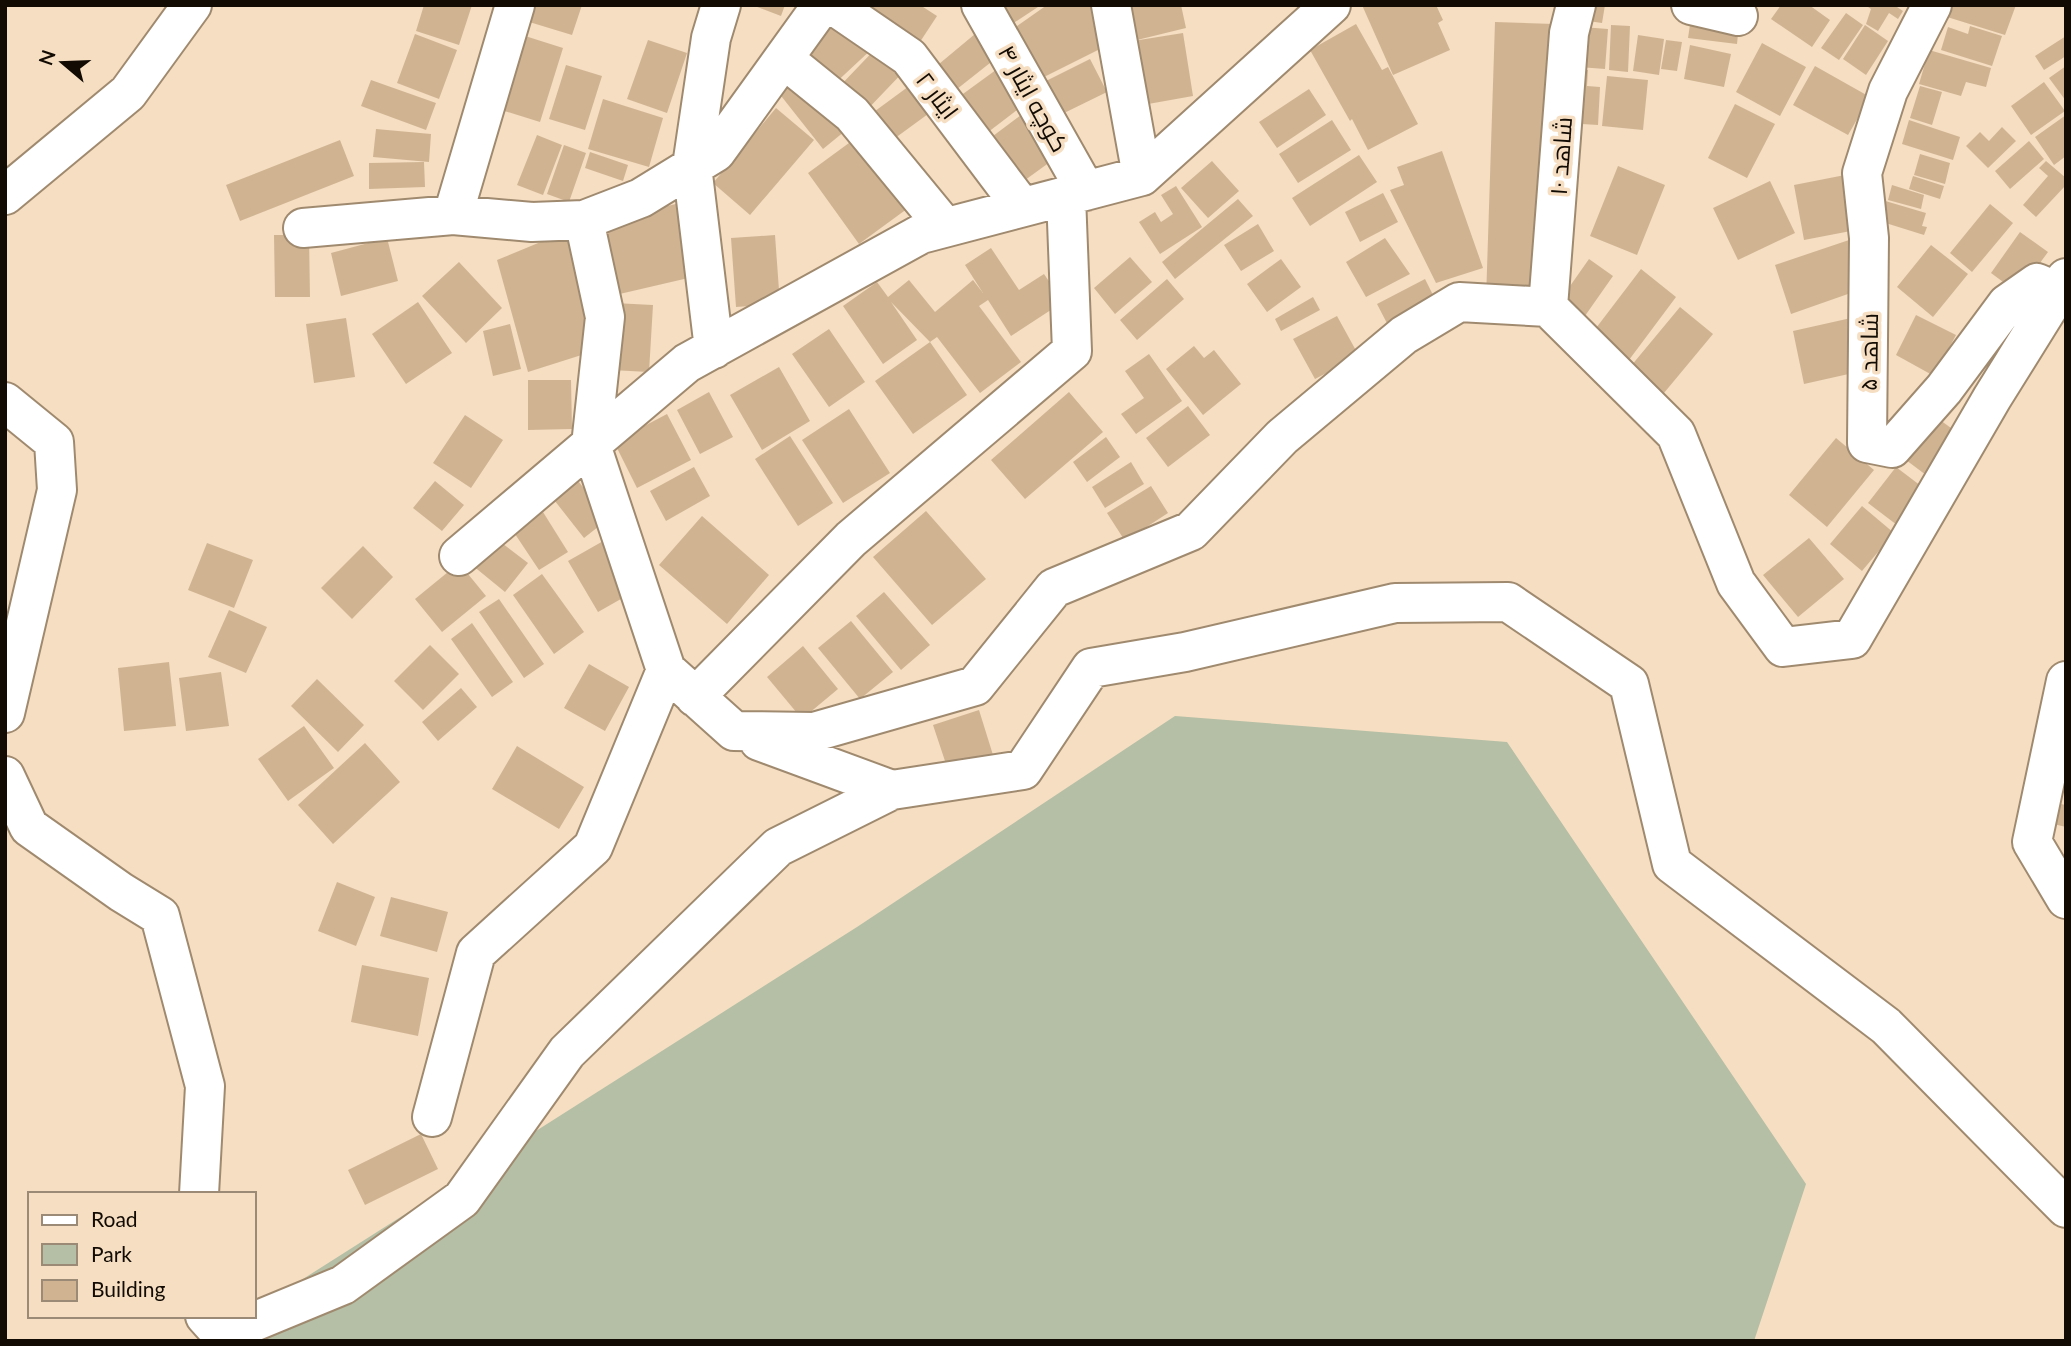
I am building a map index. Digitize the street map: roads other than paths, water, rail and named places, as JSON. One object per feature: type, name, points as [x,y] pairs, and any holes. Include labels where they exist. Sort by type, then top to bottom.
[{"type":"street","points":[[5,195],[128,93],[192,5]]},
{"type":"street","points":[[453,215],[515,5]]},
{"type":"street","points":[[714,349],[692,166],[711,38],[721,5]]},
{"type":"street","points":[[303,228],[453,215],[532,222],[584,220],[641,198],[716,152],[822,5]]},
{"type":"street","name":"ایثار ۲","points":[[833,5],[909,57],[1022,207]]},
{"type":"street","name":"کوچه ایثار ۴","points":[[981,5],[1076,193]]},
{"type":"street","points":[[1111,5],[1142,176]]},
{"type":"street","points":[[459,556],[687,363],[921,234],[1142,176],[1331,5]]},
{"type":"street","name":"شاهد ۱۰","points":[[1548,307],[1569,33],[1576,5]]},
{"type":"street","points":[[1691,5],[1753,15]]},
{"type":"street","name":"شاهد ۵","points":[[1932,5],[1888,91],[1862,173],[1869,238],[1867,443],[1892,448],[1944,389],[2007,304],[2037,283],[2063,288]]},
{"type":"street","points":[[783,60],[852,114],[946,227]]},
{"type":"street","points":[[695,697],[851,539],[1072,351],[1076,193]]},
{"type":"street","points":[[584,220],[605,317],[591,445],[666,670],[734,732],[892,790]]},
{"type":"street","points":[[734,732],[814,732],[975,686],[1054,588],[1191,531],[1282,437],[1404,335],[1459,302],[1548,307],[1676,434],[1736,583],[1783,647],[1852,639],[1992,398],[2063,288]]},
{"type":"street","points":[[5,402],[54,442],[57,490],[5,713]]},
{"type":"street","points":[[207,1318],[222,1335],[343,1285],[462,1199],[567,1052],[778,847],[892,790],[1023,770],[1091,668],[1185,652],[1395,603],[1508,602],[1629,684],[1672,864],[1886,1027],[2066,1208]]},
{"type":"street","points":[[432,1117],[476,953],[593,847],[666,670]]},
{"type":"street","points":[[2066,681],[2032,842],[2066,899]]},
{"type":"street","points":[[5,776],[29,827],[160,916],[205,1086],[199,1192]]}]
